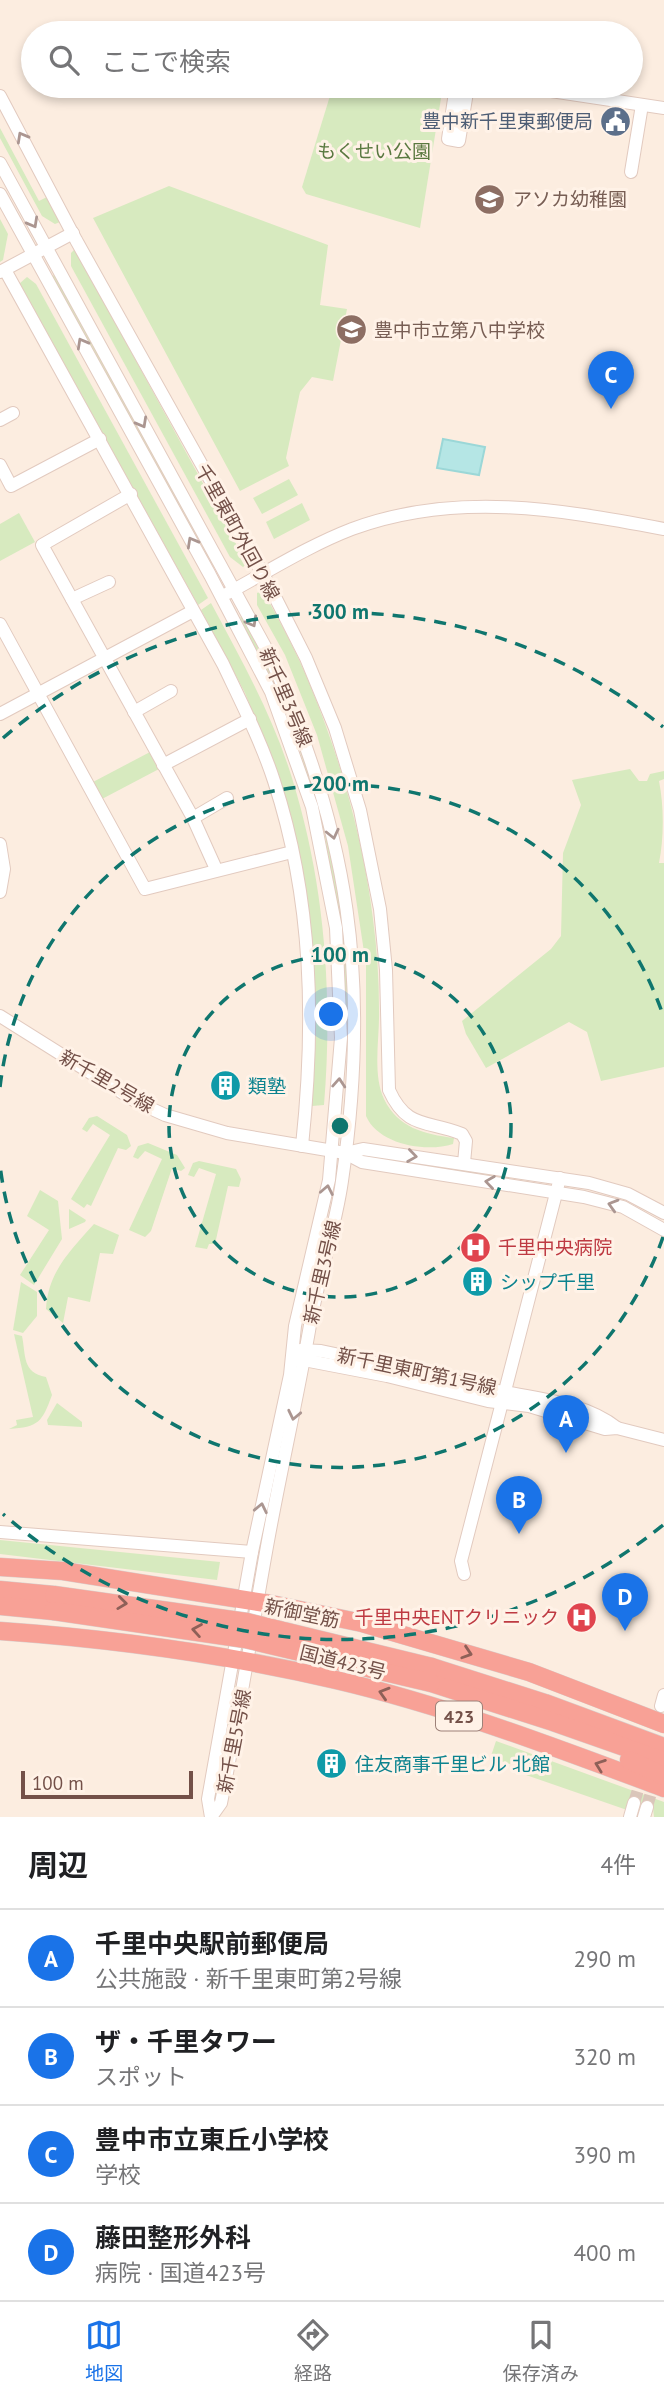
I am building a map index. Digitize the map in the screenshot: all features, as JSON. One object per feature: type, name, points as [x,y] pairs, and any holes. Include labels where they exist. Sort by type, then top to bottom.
[{"type":"highway","points":[[0,1567],[63,1572],[251,1601],[362,1623],[528,1672],[664,1724]]},
{"type":"highway","points":[[0,1578],[81,1583],[107,1580]]},
{"type":"highway","name":"新御堂筋","points":[[0,1590],[54,1603],[432,1675],[545,1703],[664,1746]]},
{"type":"highway","name":"新御堂筋","points":[[0,1606],[54,1603]]},
{"type":"highway","points":[[0,1619],[91,1630],[139,1642]]},
{"type":"highway","name":"国道423号","points":[[0,1631],[139,1642],[346,1682],[440,1710],[664,1788]]},
{"type":"highway","name":"新御堂筋","points":[[432,1675],[526,1714],[664,1762]]},
{"type":"highway","points":[[545,1703],[664,1736]]},
{"type":"highway","points":[[526,1714],[664,1776]]},
{"type":"street","name":"千里東町外回り線","points":[[0,96],[306,658],[335,727],[362,820],[383,937],[389,1090],[395,1104],[412,1119],[462,1134],[466,1141],[464,1163]]},
{"type":"street","points":[[457,98],[458,112],[463,98]]},
{"type":"street","points":[[596,98],[664,108]]},
{"type":"street","points":[[631,172],[642,105]]},
{"type":"street","name":"新千里3号線","points":[[0,163],[267,650],[293,708],[326,803],[338,857],[349,926],[355,1006],[354,1082],[339,1152],[305,1354],[251,1601],[241,1660]]},
{"type":"street","name":"新千里3号線","points":[[0,194],[222,596],[271,692],[312,807],[324,857],[336,929],[341,1010],[339,1152],[329,1180],[295,1326],[293,1352],[252,1552],[251,1601]]},
{"type":"street","points":[[73,233],[2,271],[131,494],[250,719],[274,782],[298,874],[310,977],[311,1045],[302,1146]]},
{"type":"street","points":[[0,420],[13,413]]},
{"type":"street","points":[[0,465],[11,486],[100,439]]},
{"type":"street","points":[[131,494],[42,545],[192,818],[216,869]]},
{"type":"street","points":[[222,596],[261,573],[353,529],[442,508],[543,508],[664,529]]},
{"type":"street","points":[[72,599],[109,582]]},
{"type":"street","points":[[0,714],[193,611]]},
{"type":"street","points":[[0,624],[3,638],[145,889],[292,852]]},
{"type":"street","points":[[134,712],[171,691]]},
{"type":"street","points":[[163,765],[250,719]]},
{"type":"street","points":[[192,818],[227,797]]},
{"type":"street","points":[[0,844],[4,869],[0,892]]},
{"type":"street","name":"新千里2号線","points":[[0,1016],[137,1102],[165,1115],[218,1131],[339,1152],[363,1149],[560,1178],[628,1194],[664,1213]]},
{"type":"street","name":"新千里2号線","points":[[339,1152],[362,1163],[558,1192],[623,1207],[664,1230]]},
{"type":"street","name":"新千里東町第1号線","points":[[293,1352],[503,1397],[560,1178]]},
{"type":"street","points":[[464,1574],[461,1561],[503,1397],[579,1410],[608,1420],[617,1428],[664,1440]]},
{"type":"street","points":[[0,1532],[252,1552]]},
{"type":"street","name":"新千里5号線","points":[[211,1817],[221,1803],[241,1660]]},
{"type":"street","points":[[630,1817],[642,1809]]},
{"type":"green space","name":"もくせい公園","points":[[329,98],[441,98],[420,228],[306,194],[302,187]]},
{"type":"green space","points":[[0,128],[39,201],[47,197],[60,222],[55,224],[42,216],[0,138]]},
{"type":"green space","points":[[169,186],[328,245],[320,305],[347,309],[333,381],[312,377],[300,392],[286,458],[289,466],[240,491],[93,218]]},
{"type":"green space","points":[[0,219],[8,234],[3,260],[0,262]]},
{"type":"green space","points":[[75,249],[247,564],[243,567],[230,557],[71,266],[71,253]]},
{"type":"green space","points":[[55,275],[214,566],[214,568],[52,276]]},
{"type":"green space","points":[[27,277],[36,284],[208,598],[198,605],[19,284]]},
{"type":"green space","points":[[289,479],[298,495],[262,514],[253,498]]},
{"type":"green space","points":[[302,503],[310,520],[274,539],[266,522]]},
{"type":"green space","points":[[19,513],[35,542],[0,561],[0,524]]},
{"type":"green space","points":[[263,590],[299,661],[321,713],[357,830],[369,889],[377,953],[377,1066],[380,1089],[390,1109],[404,1123],[422,1132],[454,1138],[453,1144],[429,1147],[391,1140],[372,1126],[366,1116],[366,965],[348,846],[317,735],[285,655],[257,605],[257,593]]},
{"type":"green space","points":[[211,603],[276,732],[303,818],[319,899],[327,981],[324,1105],[312,1106],[316,1028],[310,921],[271,758],[245,693],[201,610]]},
{"type":"green space","points":[[240,617],[243,618],[263,658],[299,740],[326,826],[343,914],[348,971],[349,1056],[341,929],[324,831],[299,748]]},
{"type":"green space","points":[[150,752],[159,769],[102,799],[93,782]]},
{"type":"green space","points":[[630,769],[639,781],[647,781],[650,774],[664,771],[664,779],[659,781],[663,822],[659,863],[664,863],[664,1067],[601,1081],[587,1032],[569,1022],[486,1068],[466,1034],[462,1021],[551,949],[561,936],[563,853],[581,805],[572,780]]},
{"type":"green space","points":[[97,1116],[127,1135],[131,1146],[126,1150],[118,1148],[91,1206],[87,1204],[84,1208],[71,1199],[110,1135],[93,1124],[87,1132],[82,1129],[89,1118]]},
{"type":"green space","points":[[148,1143],[177,1155],[185,1168],[181,1171],[172,1168],[151,1231],[145,1237],[129,1230],[162,1159],[145,1151],[138,1159],[133,1157],[138,1146]]},
{"type":"green space","points":[[199,1161],[236,1169],[241,1179],[239,1187],[228,1186],[215,1244],[209,1244],[207,1249],[195,1247],[216,1174],[199,1168],[194,1177],[188,1175],[193,1163]]},
{"type":"green space","points":[[405,1161],[533,1180],[534,1181],[405,1164]]},
{"type":"green space","points":[[40,1190],[58,1201],[62,1239],[34,1285],[20,1275],[49,1230],[27,1216]]},
{"type":"green space","points":[[69,1209],[86,1220],[85,1222],[69,1229]]},
{"type":"green space","points":[[94,1224],[119,1235],[113,1254],[100,1253],[90,1302],[68,1297],[63,1323],[46,1309],[51,1284],[62,1263]]},
{"type":"green space","points":[[21,1282],[37,1292],[37,1316],[23,1333],[13,1330]]},
{"type":"green space","points":[[14,1334],[22,1336],[26,1362],[33,1372],[46,1377],[52,1395],[38,1421],[27,1427],[9,1429],[17,1425],[16,1420],[33,1417]]},
{"type":"green space","points":[[57,1403],[82,1422],[82,1427],[48,1425],[47,1420]]},
{"type":"green space","points":[[0,1540],[220,1562],[217,1580],[0,1554]]},
{"type":"green space","points":[[235,1686],[239,1687],[215,1803],[212,1803]]},
{"type":"green space","points":[[496,1741],[664,1802],[664,1817],[654,1817],[653,1808],[630,1802],[627,1810],[526,1775],[521,1762],[512,1760],[510,1764],[490,1759]]},
{"type":"water","points":[[443,439],[485,447],[479,475],[437,468]]},
{"type":"tunnel","points":[[634,1803],[643,1773]]},
{"type":"tunnel","points":[[647,1807],[655,1778]]},
{"type":"place","name":"豊中新千里東郵便局","points":[[616,121]]},
{"type":"place","name":"アソカ幼稚園","points":[[490,199]]},
{"type":"place","name":"豊中市立第八中学校","points":[[351,330]]},
{"type":"place","name":"豊中市立東丘小学校","points":[[611,409]]},
{"type":"place","name":"類塾","points":[[225,1086]]},
{"type":"place","name":"千里中央病院","points":[[475,1247]]},
{"type":"place","name":"シップ千里","points":[[477,1282]]},
{"type":"place","name":"千里中央駅前郵便局","points":[[566,1453]]},
{"type":"place","name":"ザ・千里タワー","points":[[519,1534]]},
{"type":"place","name":"千里中央ENTクリニック","points":[[582,1617]]},
{"type":"place","name":"藤田整形外科","points":[[625,1631]]},
{"type":"place","name":"住友商事千里ビル 北館","points":[[332,1764]]}]
